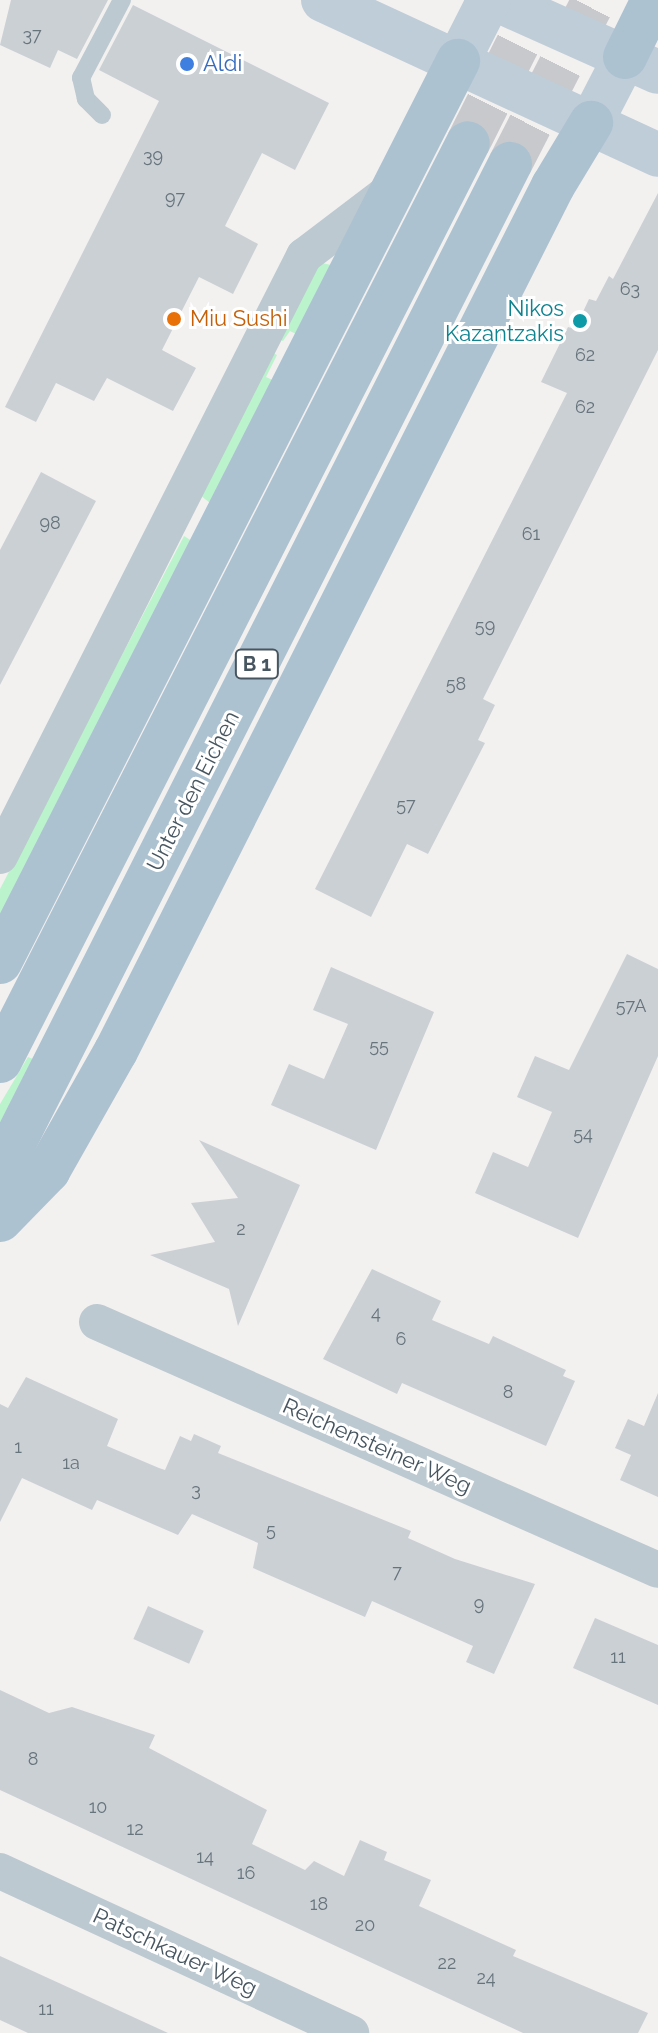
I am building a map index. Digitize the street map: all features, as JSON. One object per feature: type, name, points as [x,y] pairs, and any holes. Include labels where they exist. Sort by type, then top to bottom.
[{"type":"main road","points":[[323,0],[658,155]]},
{"type":"main road","points":[[0,962],[489,0]]},
{"type":"main road","points":[[497,0],[641,64]]},
{"type":"main road","points":[[0,1220],[48,1171],[116,1051],[553,186],[591,123],[641,64],[653,0]]},
{"type":"main road","name":"B 1","points":[[0,1061],[468,143]]},
{"type":"main road","name":"Unter den Eichen","points":[[0,1209],[4,1163],[510,164]]},
{"type":"street","points":[[0,856],[304,256],[393,188]]},
{"type":"street","name":"Reichensteiner Weg","points":[[97,1322],[658,1570]]},
{"type":"street","name":"Patschkauer Weg","points":[[0,1871],[351,2033]]},
{"type":"lane","points":[[102,115],[86,99],[81,78],[122,0]]},
{"type":"green space","points":[[317,262],[331,265],[300,336],[290,331],[283,341],[278,339]]},
{"type":"green space","points":[[271,352],[277,355],[266,377],[277,382],[210,503],[200,495]]},
{"type":"green space","points":[[184,536],[192,541],[0,926],[0,889]]},
{"type":"green space","points":[[28,1057],[33,1059],[0,1123],[0,1104]]},
{"type":"building","points":[[11,0],[108,0],[77,59],[58,50],[50,68],[0,45]]},
{"type":"building","points":[[133,5],[329,103],[295,170],[262,153],[225,226],[258,244],[233,294],[199,277],[162,350],[196,368],[173,411],[107,378],[94,401],[56,383],[36,422],[5,407],[159,101],[99,70]]},
{"type":"building","points":[[658,193],[658,350],[483,699],[495,705],[478,740],[485,743],[428,854],[407,844],[371,917],[315,889],[567,393],[541,382],[568,327],[575,329],[589,299],[596,301],[609,276],[613,279]]},
{"type":"building","points":[[41,472],[96,501],[0,685],[0,550]]},
{"type":"building","points":[[627,954],[658,969],[658,1056],[578,1238],[475,1193],[493,1152],[528,1167],[552,1112],[517,1097],[535,1056],[569,1070]]},
{"type":"building","points":[[331,967],[434,1012],[376,1150],[271,1105],[289,1064],[324,1079],[348,1024],[313,1010]]},
{"type":"building","points":[[199,1140],[300,1185],[238,1326],[229,1289],[150,1255],[215,1242],[191,1203],[238,1198]]},
{"type":"building","points":[[372,1269],[441,1301],[432,1320],[489,1344],[493,1336],[566,1370],[563,1376],[575,1381],[546,1446],[402,1383],[397,1394],[323,1359]]},
{"type":"building","points":[[26,1377],[118,1419],[107,1446],[159,1468],[165,1470],[180,1436],[191,1441],[194,1434],[221,1446],[218,1453],[411,1531],[408,1538],[455,1559],[535,1584],[494,1674],[466,1662],[473,1646],[372,1601],[365,1617],[253,1568],[258,1543],[192,1514],[178,1535],[97,1500],[92,1510],[22,1478],[0,1522],[0,1404],[8,1408]]},
{"type":"building","points":[[658,1393],[658,1497],[620,1480],[631,1455],[615,1448],[628,1419],[644,1426]]},
{"type":"building","points":[[148,1606],[204,1631],[189,1664],[133,1639]]},
{"type":"building","points":[[595,1618],[658,1645],[658,1705],[573,1668]]},
{"type":"building","points":[[0,1690],[49,1713],[72,1707],[155,1735],[149,1748],[267,1810],[252,1844],[305,1870],[314,1861],[344,1876],[360,1840],[387,1852],[384,1860],[431,1880],[419,1906],[516,1950],[513,1956],[648,2013],[638,2033],[523,2033],[0,1790]]},
{"type":"building","points":[[0,1956],[168,2033],[28,2033],[0,2020]]},
{"type":"tunnel","points":[[468,143],[540,0]]},
{"type":"tunnel","points":[[510,164],[594,0]]},
{"type":"place","name":"Aldi","points":[[187,64]]},
{"type":"place","name":"Miu Sushi","points":[[174,319]]},
{"type":"place","name":"Nikos Kazantzakis","points":[[580,321]]}]
